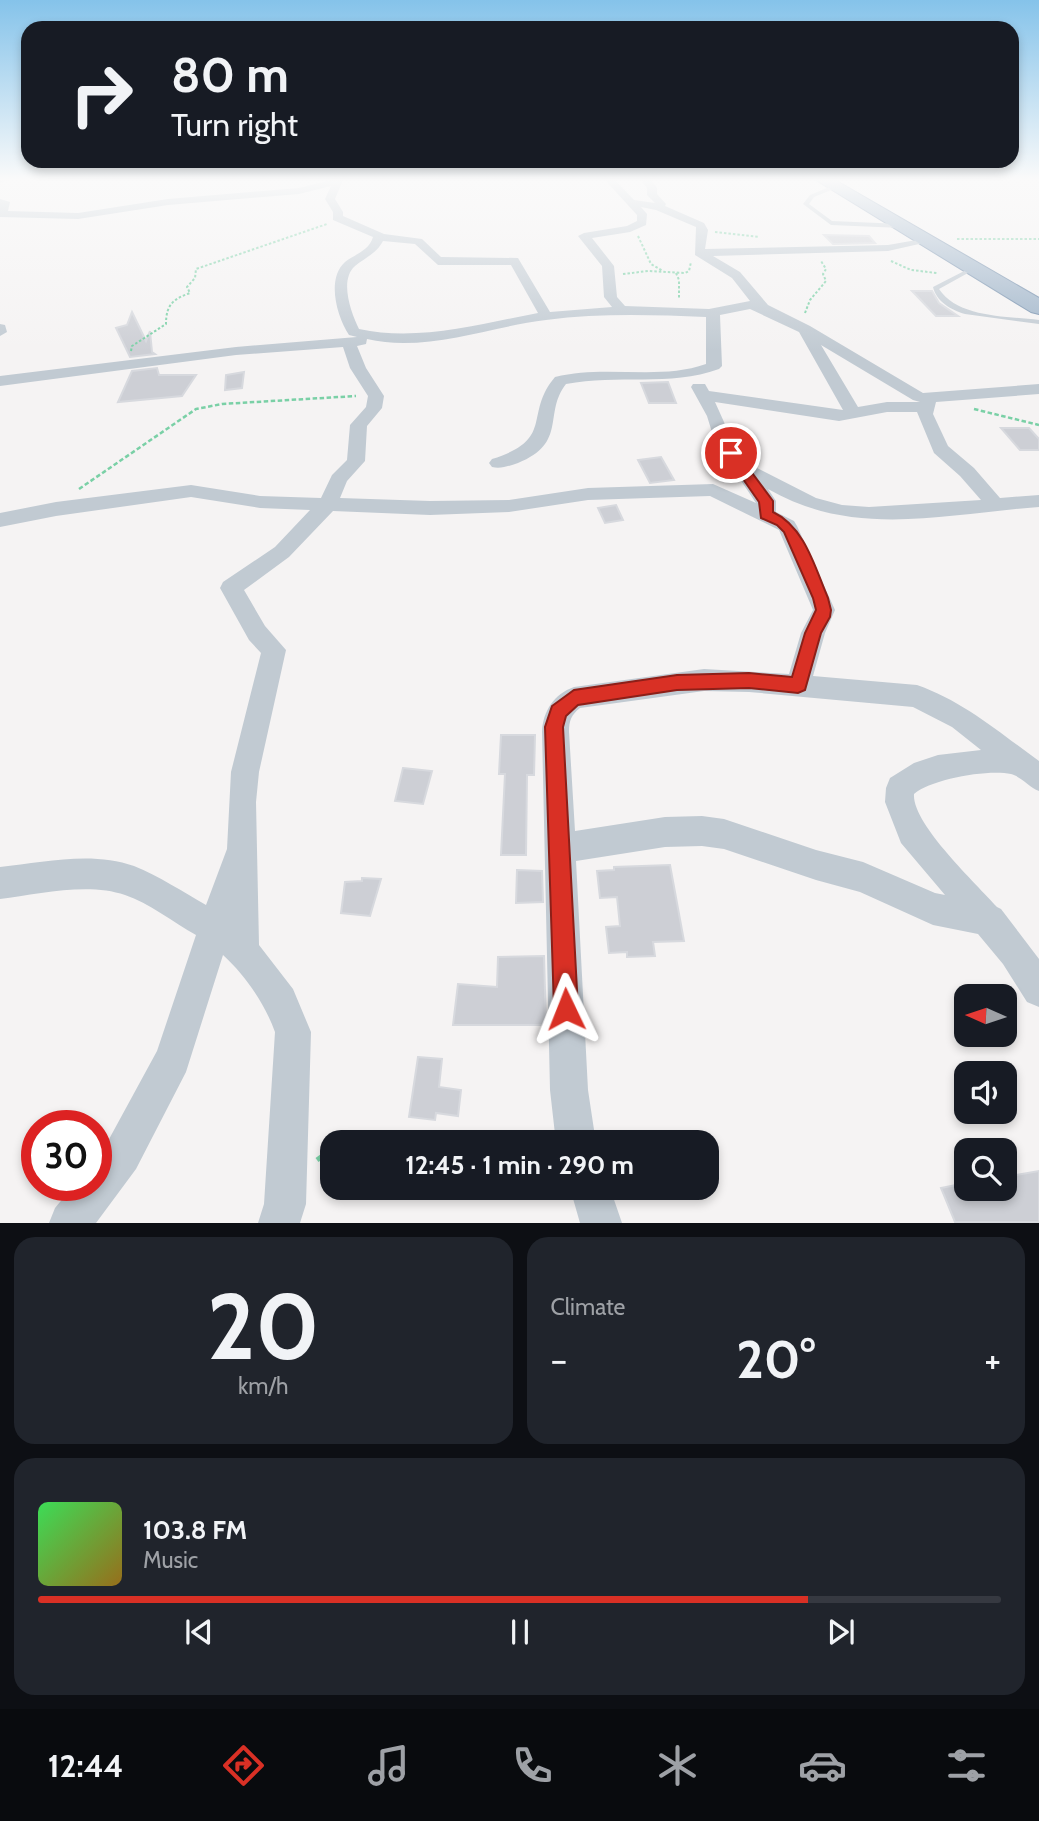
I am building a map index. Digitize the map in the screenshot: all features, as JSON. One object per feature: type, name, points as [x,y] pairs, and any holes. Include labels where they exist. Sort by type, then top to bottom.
[{"type":"highway","points":[[919,237],[970,270],[1039,307]]},
{"type":"street","points":[[379,237],[368,254],[343,272],[341,285],[352,330],[385,339]]},
{"type":"street","points":[[380,237],[418,241],[438,261],[514,261],[522,270],[547,316]]},
{"type":"street","points":[[585,237],[608,266],[611,297],[621,310]]},
{"type":"street","points":[[700,254],[701,237]]},
{"type":"street","points":[[700,254],[905,246],[924,240]]},
{"type":"street","points":[[700,254],[736,275],[763,308]]},
{"type":"street","points":[[0,381],[236,351],[459,333],[547,316],[621,310],[713,312],[745,305],[763,308],[805,329],[911,393],[930,401]]},
{"type":"street","points":[[498,464],[532,449],[546,426],[546,401],[561,380],[584,376],[691,373],[711,368],[715,365],[713,312]]},
{"type":"street","points":[[805,329],[854,415]]},
{"type":"street","points":[[243,951],[245,772],[274,650],[257,633],[232,589],[282,552],[316,519],[327,505],[339,479],[356,461],[359,425],[374,408],[376,396],[358,368],[348,342]]},
{"type":"street","points":[[691,373],[705,396],[724,442],[766,501],[766,514]]},
{"type":"street","points":[[705,396],[734,398],[839,416],[930,401],[1039,389]]},
{"type":"street","points":[[930,401],[940,449],[967,472],[994,503]]},
{"type":"street","points":[[745,470],[802,499],[843,511],[902,512],[1039,501]]},
{"type":"street","points":[[0,520],[51,510],[191,491],[241,501],[327,505],[509,506],[588,494],[713,491],[782,522],[790,530],[823,605],[822,617],[813,633],[798,685]]},
{"type":"street","points":[[574,1130],[569,1090],[554,727],[558,711],[574,698],[704,680],[798,685],[922,697],[961,719],[1027,769]]},
{"type":"street","points":[[1027,769],[941,767],[914,775],[900,788],[899,802],[911,833],[990,920],[1015,952],[1039,990]]},
{"type":"street","points":[[560,848],[665,832],[702,831],[724,834],[816,865],[863,877],[933,909],[990,920]]},
{"type":"street","points":[[70,1223],[121,1155],[173,1059],[243,838]]},
{"type":"street","points":[[0,883],[66,875],[112,876],[132,881],[216,928],[243,951],[281,1001],[293,1032],[285,1204],[279,1223]]},
{"type":"street","points":[[594,1200],[601,1223]]},
{"type":"lane","points":[[970,270],[935,288],[956,309],[1039,322]]},
{"type":"path","points":[[134,363],[131,348],[166,324],[166,310],[176,298],[190,293],[187,287],[195,278],[196,269],[283,237]]},
{"type":"path","points":[[638,237],[651,264],[665,272]]},
{"type":"path","points":[[924,240],[1039,239]]},
{"type":"path","points":[[861,248],[913,271],[970,270]]},
{"type":"path","points":[[788,321],[803,317],[810,300],[826,281],[824,265],[810,249]]},
{"type":"path","points":[[609,278],[632,272],[689,272],[693,260],[700,254]]},
{"type":"path","points":[[676,273],[679,280],[679,298],[690,312]]},
{"type":"path","points":[[51,510],[196,408],[284,399],[376,396]]},
{"type":"path","points":[[930,401],[1039,425]]},
{"type":"building","points":[[826,237],[870,237],[875,243],[833,244]]},
{"type":"building","points":[[912,291],[932,291],[939,303],[958,316],[936,316]]},
{"type":"building","points":[[132,312],[146,341],[150,331],[152,352],[155,354],[130,357],[116,328],[127,325]]},
{"type":"building","points":[[157,368],[159,375],[196,375],[182,396],[118,402],[132,371]]},
{"type":"building","points":[[244,372],[242,388],[225,390],[226,375]]},
{"type":"building","points":[[668,382],[676,403],[649,403],[641,383]]},
{"type":"building","points":[[1001,428],[1029,428],[1039,439],[1039,450],[1020,450]]},
{"type":"building","points":[[661,457],[674,480],[650,483],[638,460]]},
{"type":"building","points":[[616,505],[623,520],[605,523],[598,508]]},
{"type":"building","points":[[501,735],[535,735],[534,775],[527,775],[526,855],[501,855],[505,774],[499,774]]},
{"type":"building","points":[[403,768],[432,771],[423,804],[395,801]]},
{"type":"building","points":[[670,865],[684,941],[653,942],[655,956],[627,957],[627,952],[609,953],[606,927],[620,926],[617,897],[600,898],[597,871],[614,870],[614,867]]},
{"type":"building","points":[[517,870],[542,871],[543,902],[516,903]]},
{"type":"building","points":[[362,878],[381,879],[370,916],[341,913],[345,882],[362,881]]},
{"type":"building","points":[[544,956],[546,1025],[453,1025],[458,984],[497,987],[498,957]]},
{"type":"building","points":[[418,1057],[442,1059],[439,1087],[461,1090],[458,1116],[436,1113],[435,1120],[409,1117]]},
{"type":"building","points":[[1039,1171],[1039,1222],[955,1222],[941,1188],[954,1185],[954,1201],[1017,1201],[1017,1175]]},
{"type":"route","points":[[566,1009],[557,748],[554,727],[558,711],[574,698],[677,682],[749,681],[798,685],[810,651],[813,633],[822,617],[824,610],[821,598],[790,530],[782,522],[766,514],[766,501],[731,453]]}]
